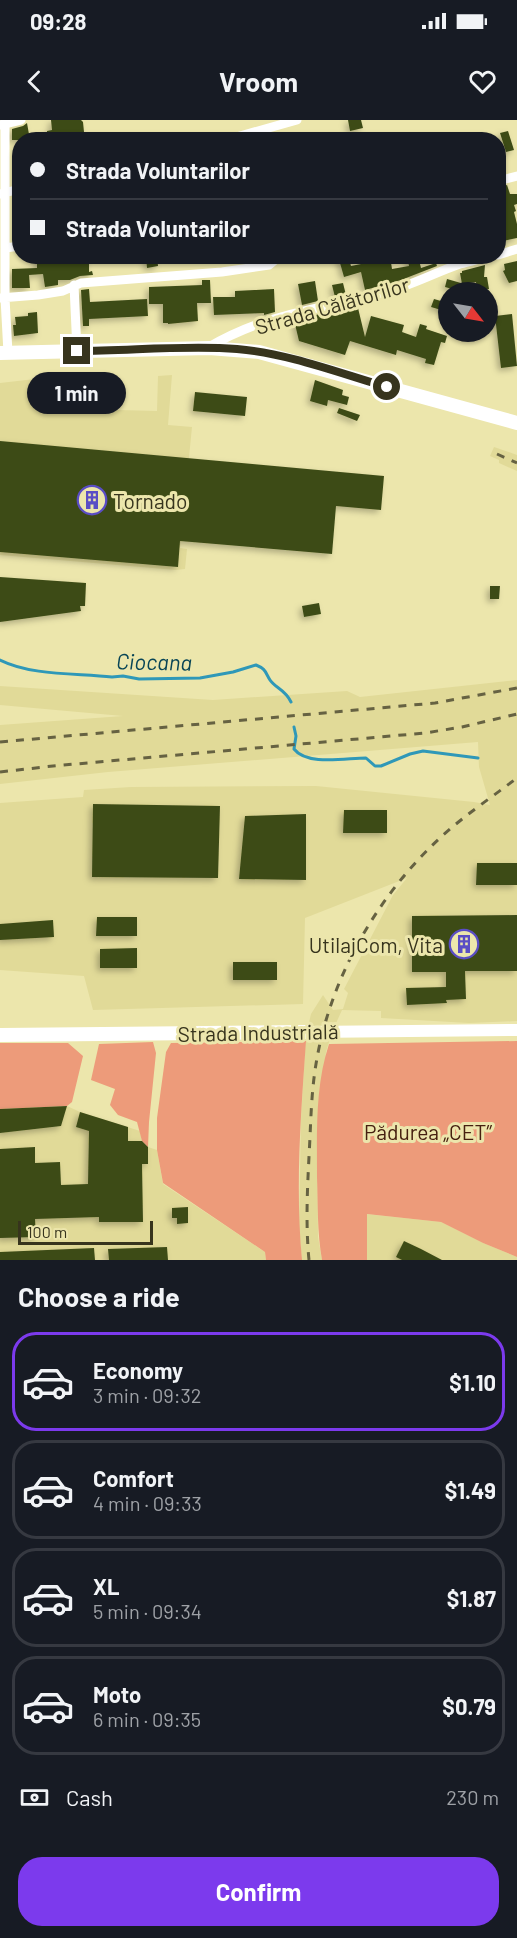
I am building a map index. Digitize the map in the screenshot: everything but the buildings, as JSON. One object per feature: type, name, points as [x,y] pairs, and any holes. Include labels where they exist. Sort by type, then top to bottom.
[{"type":"main road","points":[[4,353],[238,349],[276,356],[517,423]]},
{"type":"main road","name":"Strada Industrială","points":[[0,1035],[308,1032]]},
{"type":"street","points":[[4,353],[3,123],[21,120]]},
{"type":"street","points":[[254,132],[297,120]]},
{"type":"street","points":[[5,248],[12,247]]},
{"type":"street","points":[[2,298],[63,291],[74,285],[222,272],[270,264]]},
{"type":"street","name":"Strada Călătorilor","points":[[209,348],[225,338],[274,318],[385,292],[461,264]]},
{"type":"street","points":[[74,285],[77,351]]},
{"type":"street","name":"Strada Industrială","points":[[308,1032],[517,1030]]},
{"type":"shaded area","name":"Tornado","points":[[172,375],[168,425],[192,427],[180,548],[187,549],[185,569],[0,555],[0,383],[35,379],[81,378],[81,409],[157,411],[158,376]]},
{"type":"shaded area","points":[[494,447],[517,455],[517,471],[490,456]]},
{"type":"shaded area","points":[[517,680],[517,1021],[469,1023],[381,1018],[381,1011],[342,1010],[326,1052],[317,1128],[318,1237],[322,1260],[302,1260],[299,1228],[301,1118],[306,1035],[311,1014],[323,995],[333,1010],[343,1009],[348,993],[344,989],[393,895],[407,878],[305,918],[303,1004],[93,1010],[84,976],[0,970],[0,803],[83,797],[84,790],[131,787],[316,786],[490,805],[479,767],[478,742],[108,772],[0,784],[0,725],[123,716],[0,705],[0,686],[213,700],[347,691],[360,697]]},
{"type":"shaded area","points":[[67,1106],[140,1131],[142,1141],[148,1147],[157,1150],[163,1184],[265,1252],[266,1260],[0,1260],[0,1109]]},
{"type":"shaded area","points":[[366,1214],[441,1222],[517,1257],[517,1260],[367,1260]]},
{"type":"green space","points":[[306,1041],[299,1178],[302,1260],[266,1260],[265,1252],[163,1183],[157,1150],[157,1118],[166,1052],[171,1043]]},
{"type":"green space","name":"Pădurea „CET”","points":[[517,1041],[517,1257],[441,1222],[367,1214],[367,1260],[322,1260],[318,1218],[317,1127],[321,1076],[329,1044]]},
{"type":"green space","points":[[153,1042],[156,1053],[148,1147],[142,1141],[137,1122],[118,1115],[110,1105],[115,1089],[91,1080],[99,1044]]},
{"type":"green space","points":[[0,1043],[68,1043],[83,1056],[72,1102],[67,1106],[0,1109]]},
{"type":"waterway","name":"Ciocana","points":[[0,660],[40,671],[139,679],[200,678],[256,665],[264,669],[272,683],[286,694],[291,702]]},
{"type":"waterway","name":"Ciocana","points":[[294,727],[296,736],[294,749],[308,758],[338,760],[366,758],[375,766],[423,751],[478,758]]},
{"type":"railway","points":[[497,454],[517,463]]},
{"type":"railway","points":[[0,742],[435,703],[517,688]]},
{"type":"railway","points":[[0,772],[425,733],[517,714]]},
{"type":"railway","points":[[309,1260],[307,1198],[315,1073],[332,1001],[345,970],[377,912],[418,860],[459,821],[517,778]]},
{"type":"place","name":"Tornado","points":[[92,500]]},
{"type":"place","name":"UtilajCom, Vita","points":[[464,944]]},
{"type":"route","points":[[77,351],[238,349],[276,356],[387,387]]}]
